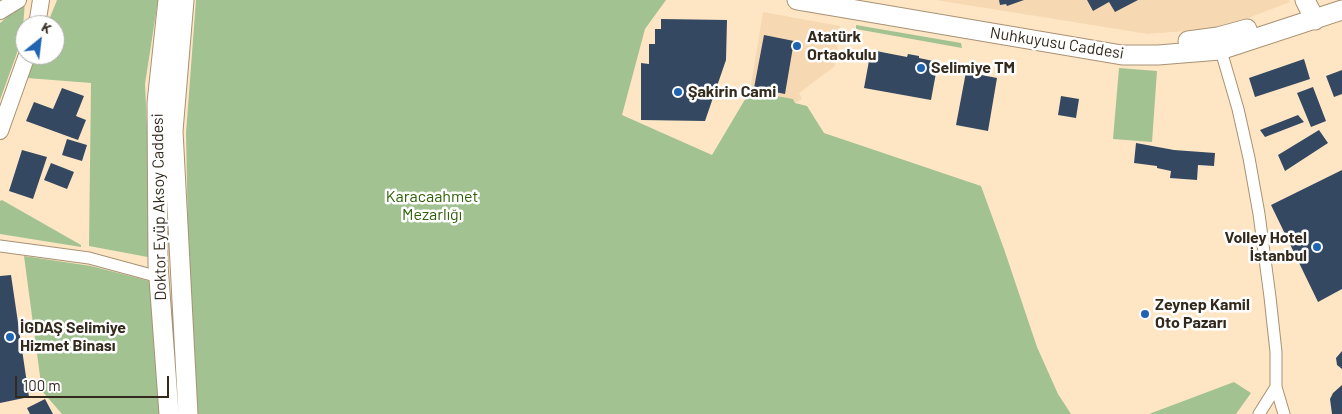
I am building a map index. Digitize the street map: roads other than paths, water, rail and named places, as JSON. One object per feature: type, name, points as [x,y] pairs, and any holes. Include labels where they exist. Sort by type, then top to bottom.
[{"type":"main road","points":[[0,11],[18,0]]},
{"type":"main road","points":[[39,15],[41,0]]},
{"type":"main road","name":"Doktor Eyüp Aksoy Caddesi","points":[[168,0],[157,103],[158,277],[169,414]]},
{"type":"main road","name":"Doktor Eyüp Aksoy Caddesi","points":[[184,0],[173,131],[188,414]]},
{"type":"main road","name":"Nuhkuyusu Caddesi","points":[[797,0],[1116,54],[1158,56],[1219,44],[1310,9],[1342,10]]},
{"type":"main road","points":[[858,0],[1103,43],[1219,44]]},
{"type":"main road","points":[[1310,9],[1333,0]]},
{"type":"main road","points":[[0,131],[23,65]]},
{"type":"street","points":[[1219,44],[1238,109],[1259,214],[1275,349],[1276,387],[1284,414]]},
{"type":"street","points":[[0,246],[89,258],[158,277]]},
{"type":"street","points":[[1259,414],[1276,387]]},
{"type":"place","name":"Atatürk Ortaokulu","points":[[797,46]]},
{"type":"place","name":"Selimiye TM","points":[[921,68]]},
{"type":"place","name":"Şakirin Cami","points":[[678,92]]},
{"type":"place","name":"Volley Hotel İstanbul","points":[[1317,247]]},
{"type":"place","name":"Zeynep Kamil Oto Pazarı","points":[[1145,314]]},
{"type":"place","name":"İGDAŞ Selimiye Hizmet Binası","points":[[10,337]]},
{"type":"park label","name":"Karacaahmet Mezarlığı","points":[[432,206]]}]
